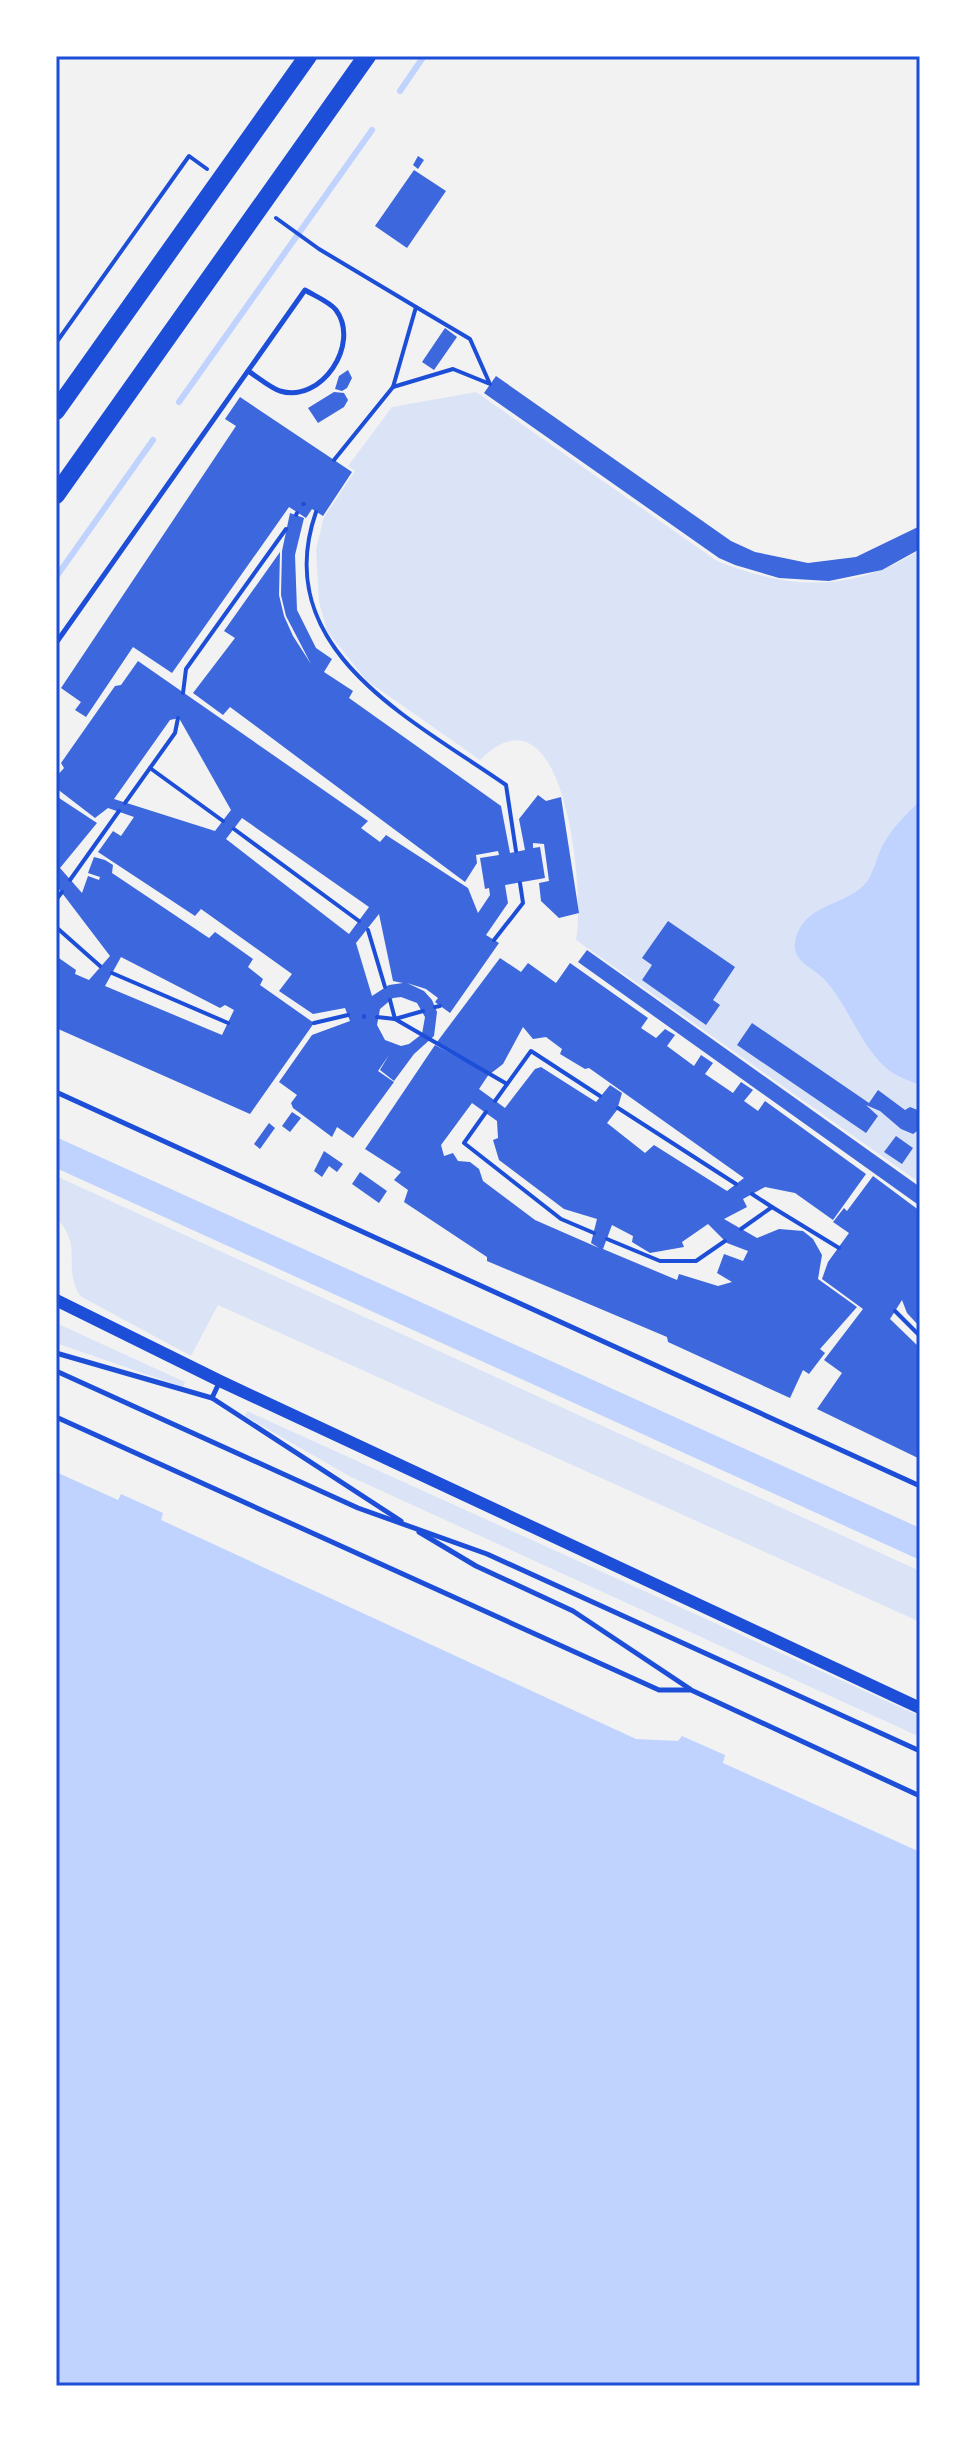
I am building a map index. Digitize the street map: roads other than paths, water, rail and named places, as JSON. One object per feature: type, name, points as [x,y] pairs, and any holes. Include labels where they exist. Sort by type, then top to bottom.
[{"type":"highway","points":[[205,201],[295,56]]},
{"type":"highway","points":[[56,411],[308,56]]},
{"type":"highway","points":[[56,495],[367,56]]},
{"type":"street","points":[[56,1300],[220,1381],[920,1708]]},
{"type":"lane","points":[[56,643],[305,290],[335,308],[347,331],[342,356],[322,379],[302,391],[280,391],[248,371]]},
{"type":"lane","points":[[56,1092],[920,1486]]},
{"type":"lane","points":[[56,1353],[212,1398],[408,1526],[476,1566],[573,1611],[691,1690],[920,1796]]},
{"type":"lane","points":[[56,1371],[358,1508],[502,1560],[920,1751]]},
{"type":"lane","points":[[212,1398],[220,1381]]},
{"type":"lane","points":[[56,1417],[659,1690],[691,1690]]},
{"type":"water","points":[[920,801],[920,1085],[895,1074],[882,1064],[831,988],[800,959],[795,942],[805,921],[867,882],[888,837]]},
{"type":"water","points":[[56,1137],[920,1528],[920,1560],[56,1168]]},
{"type":"water","points":[[56,1472],[118,1500],[121,1494],[163,1513],[161,1520],[636,1739],[678,1741],[682,1736],[725,1755],[723,1763],[920,1852],[920,2386],[56,2386]]},
{"type":"waterway","points":[[400,91],[424,56]]},
{"type":"waterway","points":[[179,402],[372,130]]},
{"type":"waterway","points":[[56,577],[153,440]]}]
